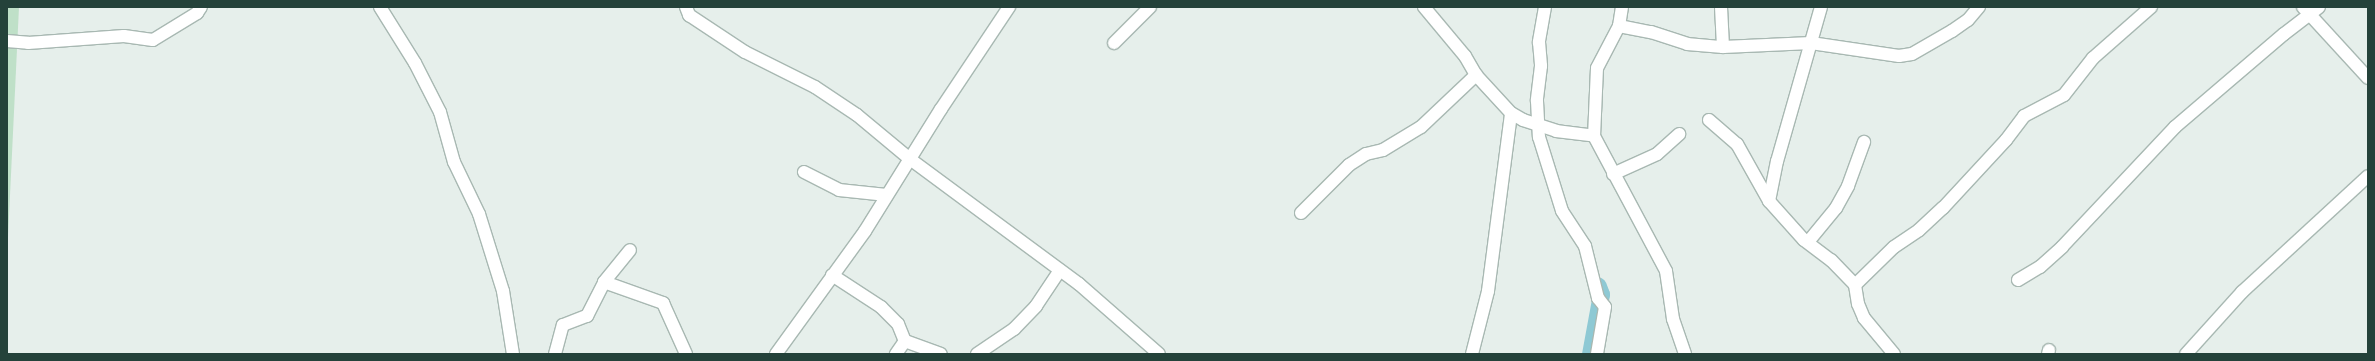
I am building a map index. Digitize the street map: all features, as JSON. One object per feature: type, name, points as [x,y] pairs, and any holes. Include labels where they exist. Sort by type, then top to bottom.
[{"type":"street","points":[[7,41],[28,43],[124,36],[153,40],[197,13],[202,7]]},
{"type":"street","points":[[380,7],[415,63],[440,112],[454,162],[479,214],[503,291],[513,354]]},
{"type":"street","points":[[686,7],[689,15],[745,52],[815,88],[857,115],[910,159],[1060,270],[1159,354]]},
{"type":"street","points":[[776,354],[887,195],[1009,7]]},
{"type":"street","points":[[1114,43],[1150,7]]},
{"type":"street","points":[[1545,7],[1539,42],[1541,66],[1536,101],[1539,137],[1562,211],[1585,246],[1598,298],[1605,306],[1597,354]]},
{"type":"street","points":[[1622,7],[1620,26],[1597,68],[1594,136],[1613,174],[1648,232],[1666,271],[1673,319],[1685,354]]},
{"type":"street","points":[[1721,7],[1723,47]]},
{"type":"street","points":[[1769,201],[1777,161],[1821,7]]},
{"type":"street","points":[[1620,26],[1651,32],[1687,44],[1723,47],[1811,43],[1899,56],[1912,54],[1962,24],[1979,7]]},
{"type":"street","points":[[1855,285],[1894,247],[1919,230],[1943,208],[2006,140],[2024,116],[2064,95],[2093,58],[2151,7]]},
{"type":"street","points":[[2018,280],[2040,267],[2062,247],[2175,128],[2284,34],[2306,12],[2319,7]]},
{"type":"street","points":[[1430,10],[1476,75],[1511,113],[1523,120],[1556,131],[1594,136]]},
{"type":"street","points":[[2306,12],[2368,78]]},
{"type":"street","points":[[1301,213],[1349,165],[1366,154],[1383,150],[1421,127],[1476,75]]},
{"type":"street","points":[[1472,354],[1488,291],[1511,113]]},
{"type":"street","points":[[1709,120],[1737,144],[1769,201],[1808,242],[1831,260],[1855,285],[1858,304],[1864,318],[1894,354]]},
{"type":"street","points":[[1613,174],[1645,161],[1679,134]]},
{"type":"street","points":[[1808,242],[1836,208],[1848,186],[1864,142]]},
{"type":"street","points":[[804,172],[839,190],[887,195]]},
{"type":"street","points":[[2186,354],[2242,292],[2368,176]]},
{"type":"street","points":[[555,354],[563,325],[587,316],[604,282],[630,250]]},
{"type":"street","points":[[977,354],[1014,329],[1036,306],[1060,270]]},
{"type":"street","points":[[832,275],[889,313],[898,324],[905,341],[941,354]]},
{"type":"street","points":[[604,282],[663,303],[686,354]]},
{"type":"street","points":[[896,354],[905,341]]},
{"type":"green space","points":[[7,7],[19,7],[7,258]]},
{"type":"waterway","points":[[1590,354],[1601,294],[1598,286]]}]
